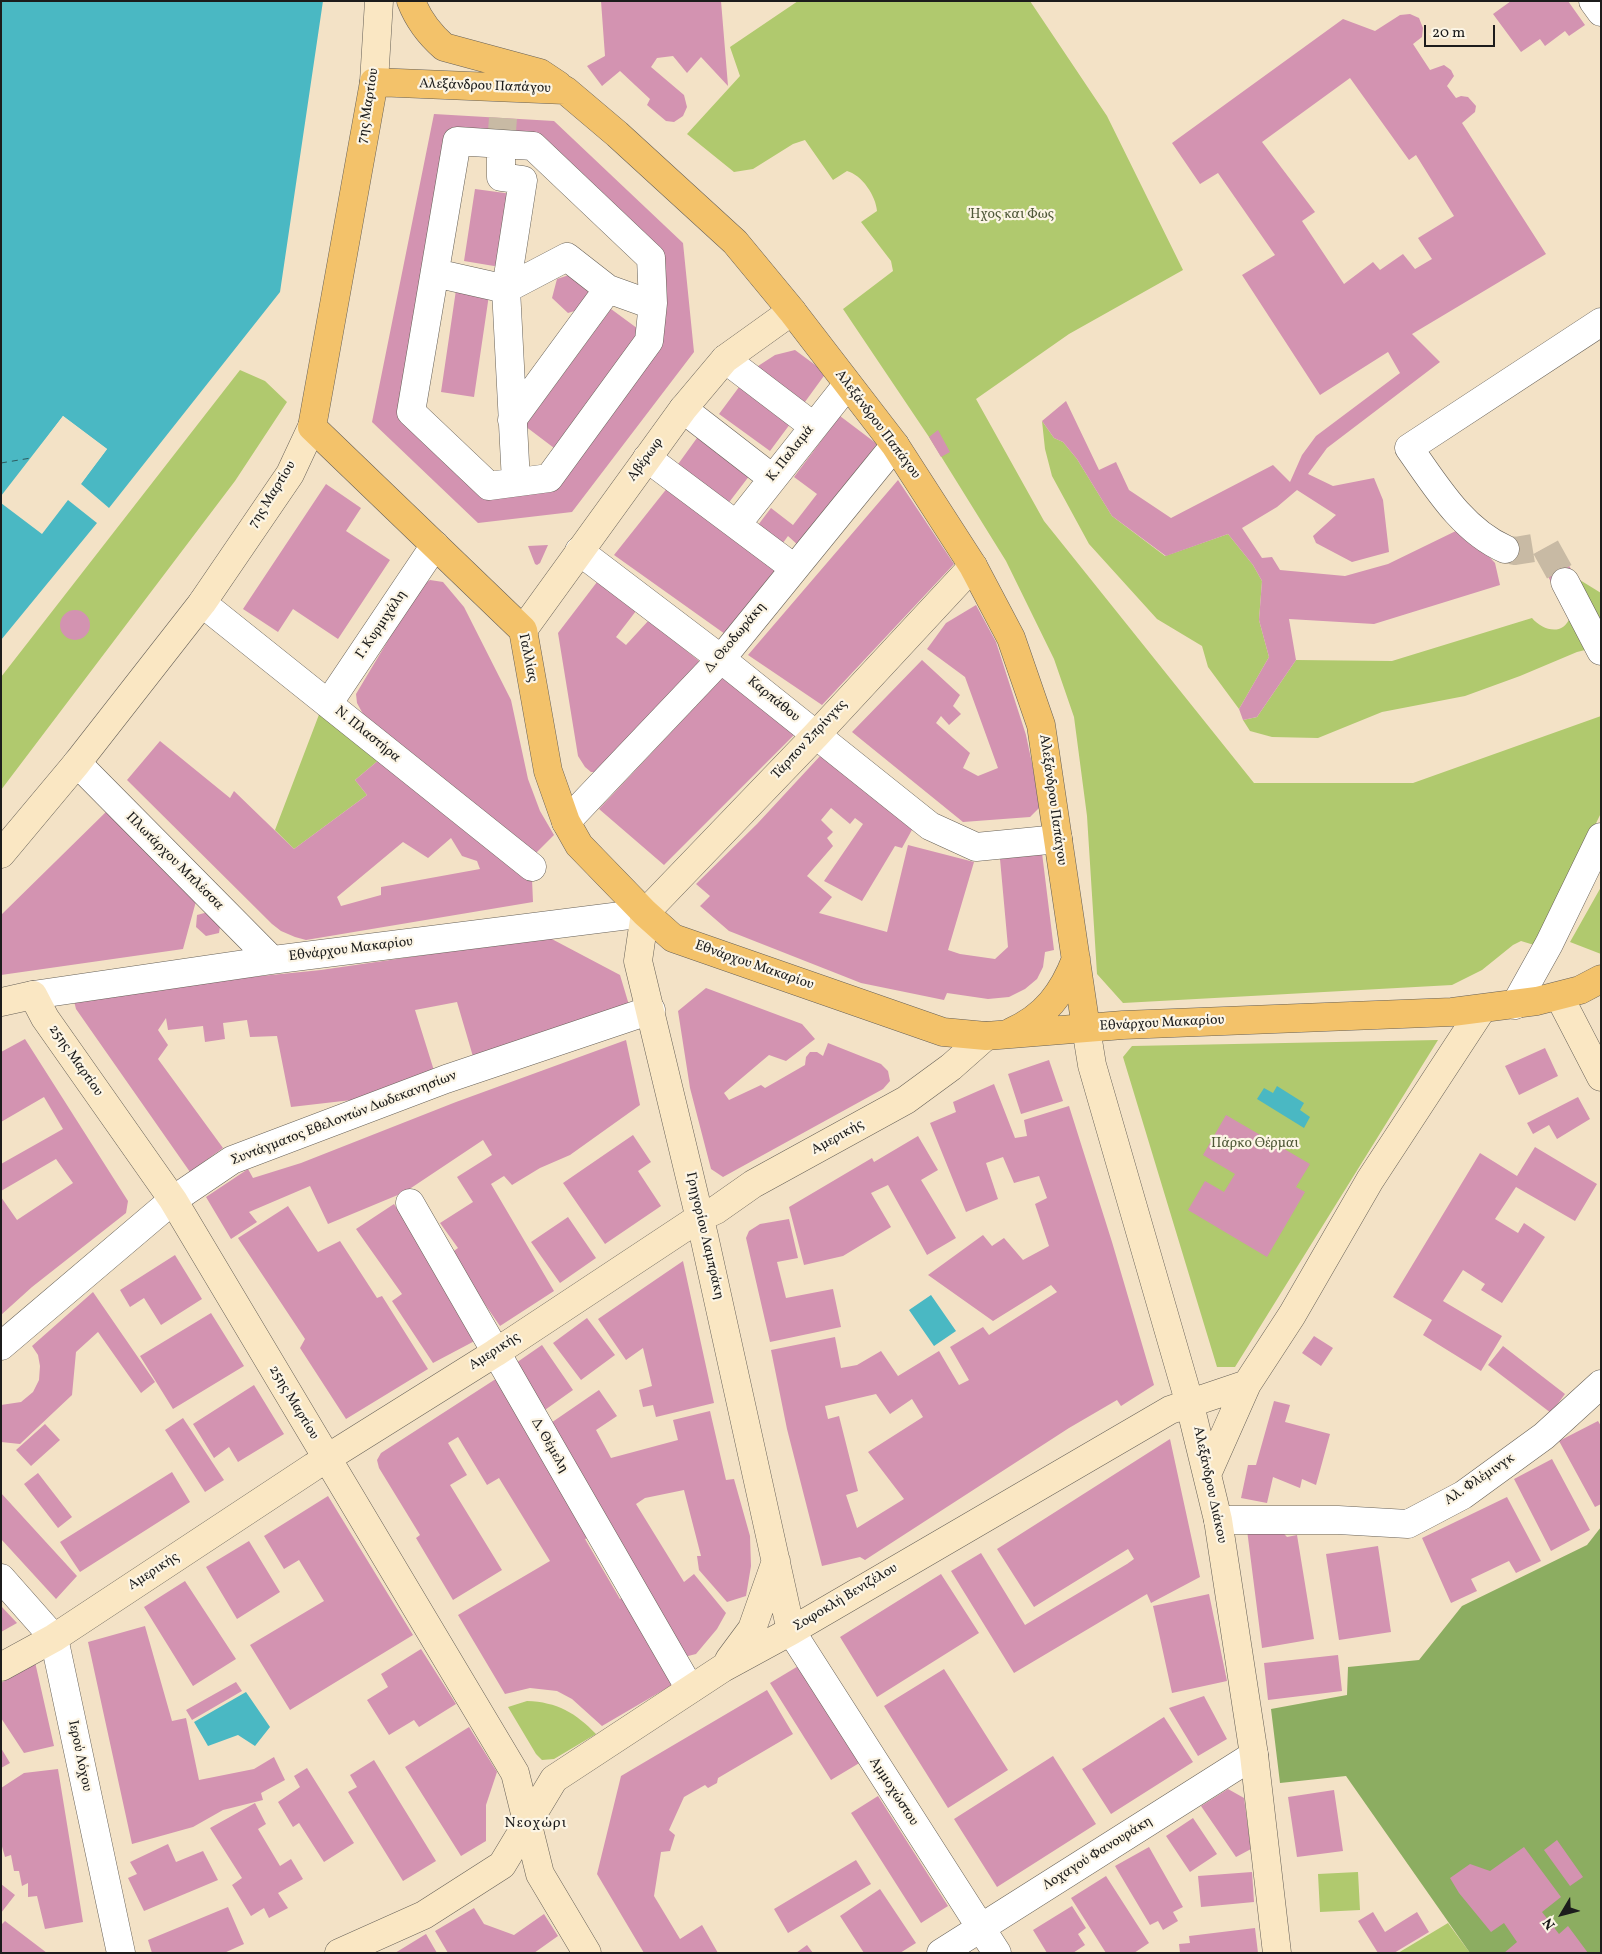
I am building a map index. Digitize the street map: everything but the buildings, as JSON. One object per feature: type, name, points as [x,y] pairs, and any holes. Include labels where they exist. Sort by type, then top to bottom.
[{"type":"main road","points":[[411,1],[416,14],[432,37],[444,47],[540,73],[565,90]]},
{"type":"main road","name":"Αλεξάνδρου Παπάγου","points":[[374,82],[565,90],[618,134],[735,242],[792,310],[847,385],[895,445],[973,566],[1011,638],[1026,678],[1041,725],[1086,1028]]},
{"type":"main road","name":"7ης Μαρτίου","points":[[312,427],[374,82]]},
{"type":"main road","name":"Γαλλίας","points":[[312,427],[523,630],[548,771],[566,822],[579,845],[645,913]]},
{"type":"main road","name":"Εθνάρχου Μακαρίου","points":[[645,913],[672,938],[943,1032],[996,1036],[1086,1028],[1482,1009],[1515,1005],[1558,996],[1600,981]]},
{"type":"main road","points":[[996,1036],[1025,1026],[1042,1014],[1057,998],[1068,979],[1076,959]]},
{"type":"street","name":"7ης Μαρτίου","points":[[374,82],[379,1]]},
{"type":"street","points":[[1593,1],[1601,12]]},
{"type":"street","points":[[458,141],[501,149],[533,146],[652,258],[649,341],[549,478],[516,479],[489,486],[411,412],[439,274],[458,141]]},
{"type":"street","points":[[501,149],[501,177],[523,180],[506,289],[516,479]]},
{"type":"street","points":[[439,274],[506,289],[567,257],[608,289],[650,303]]},
{"type":"street","points":[[512,420],[608,289]]},
{"type":"street","name":"Αβέρωφ","points":[[523,630],[683,409],[725,359],[792,310]]},
{"type":"street","points":[[1505,549],[1488,542],[1467,524],[1426,473],[1409,448],[1601,322]]},
{"type":"street","points":[[725,359],[813,426]]},
{"type":"street","name":"Κ. Παλαμά","points":[[737,524],[847,385]]},
{"type":"street","points":[[683,409],[772,478]]},
{"type":"street","name":"7ης Μαρτίου","points":[[1,854],[77,763],[202,603],[290,474],[312,427]]},
{"type":"street","name":"Δ. Θεοδωράκη","points":[[566,822],[721,659],[895,445]]},
{"type":"street","points":[[647,458],[794,568]]},
{"type":"street","name":"Γ. Κυρμιχάλη","points":[[328,704],[435,545]]},
{"type":"street","name":"Καρπάθου","points":[[579,551],[721,659],[930,826],[976,847],[1058,839]]},
{"type":"street","name":"Τάρπον Σπρίνγκς","points":[[645,913],[816,735],[973,566]]},
{"type":"street","points":[[1565,582],[1601,651]]},
{"type":"street","name":"Ν. Πλαστήρα","points":[[202,603],[532,867]]},
{"type":"street","name":"Πλωτάρχου Μπλέσσα","points":[[77,763],[272,960]]},
{"type":"street","points":[[1515,1005],[1548,944],[1601,837]]},
{"type":"street","name":"Εθνάρχου Μακαρίου","points":[[1,1002],[34,995],[272,960],[645,913]]},
{"type":"street","name":"Γρηγορίου Λαμπράκη","points":[[645,913],[638,960],[699,1218],[791,1631]]},
{"type":"street","name":"25ης Μαρτίου","points":[[34,995],[45,1018],[173,1200],[515,1773],[540,1874],[587,1953]]},
{"type":"street","points":[[1558,996],[1601,1077]]},
{"type":"street","points":[[1208,1472],[1247,1384],[1288,1322],[1370,1180],[1482,1009]]},
{"type":"street","name":"Συντάγματος Εθελοντών Δωδεκανησίων","points":[[1,1346],[173,1200],[232,1160],[446,1080],[651,1010]]},
{"type":"street","name":"Αλεξάνδρου Διάκου","points":[[1086,1028],[1092,1065],[1189,1401],[1208,1472],[1218,1520],[1254,1755],[1277,1953]]},
{"type":"street","name":"Αμερικής","points":[[1,1667],[54,1638],[326,1459],[495,1353],[753,1184],[906,1100],[996,1036]]},
{"type":"street","name":"Δ. Θέμελη","points":[[410,1203],[690,1689]]},
{"type":"street","name":"Σοφοκλή Βενιζέλου","points":[[339,1953],[424,1915],[502,1865],[554,1779],[723,1668],[791,1631],[1170,1410],[1189,1401],[1247,1384]]},
{"type":"street","name":"Αλ. Φλέμινγκ","points":[[1218,1520],[1338,1520],[1408,1524],[1463,1495],[1544,1436],[1601,1384]]},
{"type":"street","points":[[723,1668],[752,1629],[776,1561]]},
{"type":"street","name":"Ιερού Λόχου","points":[[1,1578],[54,1638],[121,1953]]},
{"type":"street","name":"Αμμοχώστου","points":[[791,1631],[997,1953]]},
{"type":"street","name":"Λοχαγού Φανουράκη","points":[[941,1953],[1254,1755]]},
{"type":"green space","name":"Ήχος και Φως","points":[[798,1],[1030,1],[1107,116],[1183,270],[1069,334],[976,399],[1044,521],[1254,783],[1413,783],[1601,716],[1601,813],[1559,899],[1544,948],[1521,941],[1513,945],[1482,970],[1452,985],[1123,1003],[1097,974],[1087,816],[1074,717],[1054,659],[1006,561],[929,437],[843,309],[893,271],[891,261],[861,222],[877,211],[874,199],[863,181],[853,173],[847,171],[833,180],[805,140],[793,144],[753,169],[734,172],[687,134],[740,76],[730,47]]},
{"type":"green space","points":[[240,370],[265,381],[287,402],[235,481],[1,790],[1,677]]},
{"type":"green space","points":[[1042,421],[1054,438],[1063,442],[1077,459],[1112,516],[1165,556],[1228,534],[1253,565],[1262,581],[1259,620],[1269,657],[1239,709],[1208,667],[1202,646],[1157,619],[1089,544],[1052,476],[1045,449]]},
{"type":"green space","points":[[1575,577],[1601,593],[1601,646],[1577,652],[1465,696],[1382,712],[1318,738],[1272,737],[1250,731],[1243,720],[1257,717],[1296,660],[1392,661],[1532,618],[1541,626],[1552,630],[1563,627],[1572,612]]},
{"type":"green space","points":[[320,712],[380,759],[355,780],[367,795],[294,849],[275,830]]},
{"type":"green space","points":[[1601,887],[1601,954],[1570,942]]},
{"type":"green space","name":"Πάρκο Θέρμαι","points":[[1438,1040],[1235,1367],[1217,1367],[1123,1057],[1132,1046]]},
{"type":"green space","points":[[1601,1527],[1601,1953],[1470,1953],[1346,1776],[1280,1783],[1271,1709],[1347,1695],[1348,1667],[1419,1660],[1462,1606],[1587,1545]]},
{"type":"green space","points":[[527,1701],[557,1706],[581,1720],[596,1734],[554,1759],[542,1760],[536,1754],[508,1707]]},
{"type":"green space","points":[[1358,1872],[1360,1910],[1320,1912],[1318,1874]]},
{"type":"green space","points":[[1448,1923],[1470,1953],[1398,1953]]},
{"type":"water","points":[[1,1],[323,1],[280,292],[109,508],[81,484],[107,449],[63,416],[1,496]]},
{"type":"water","points":[[68,500],[97,523],[1,640],[1,503],[42,534]]},
{"type":"water","points":[[1277,1086],[1304,1103],[1300,1110],[1310,1117],[1304,1128],[1257,1099],[1264,1088],[1273,1093]]},
{"type":"water","points":[[931,1295],[956,1331],[934,1346],[909,1310]]},
{"type":"water","points":[[246,1692],[270,1727],[255,1746],[238,1735],[208,1746],[194,1722]]},
{"type":"pier","points":[[63,416],[107,449],[79,486],[78,483],[104,450],[63,419],[1,499]]},
{"type":"ferry route","points":[[1,463],[31,458]]},
{"type":"tunnel","points":[[501,144],[503,118]]},
{"type":"tunnel","points":[[1505,549],[1515,551],[1545,546],[1565,582]]},
{"type":"district","name":"Νεοχώρι","points":[[536,1824]]}]
